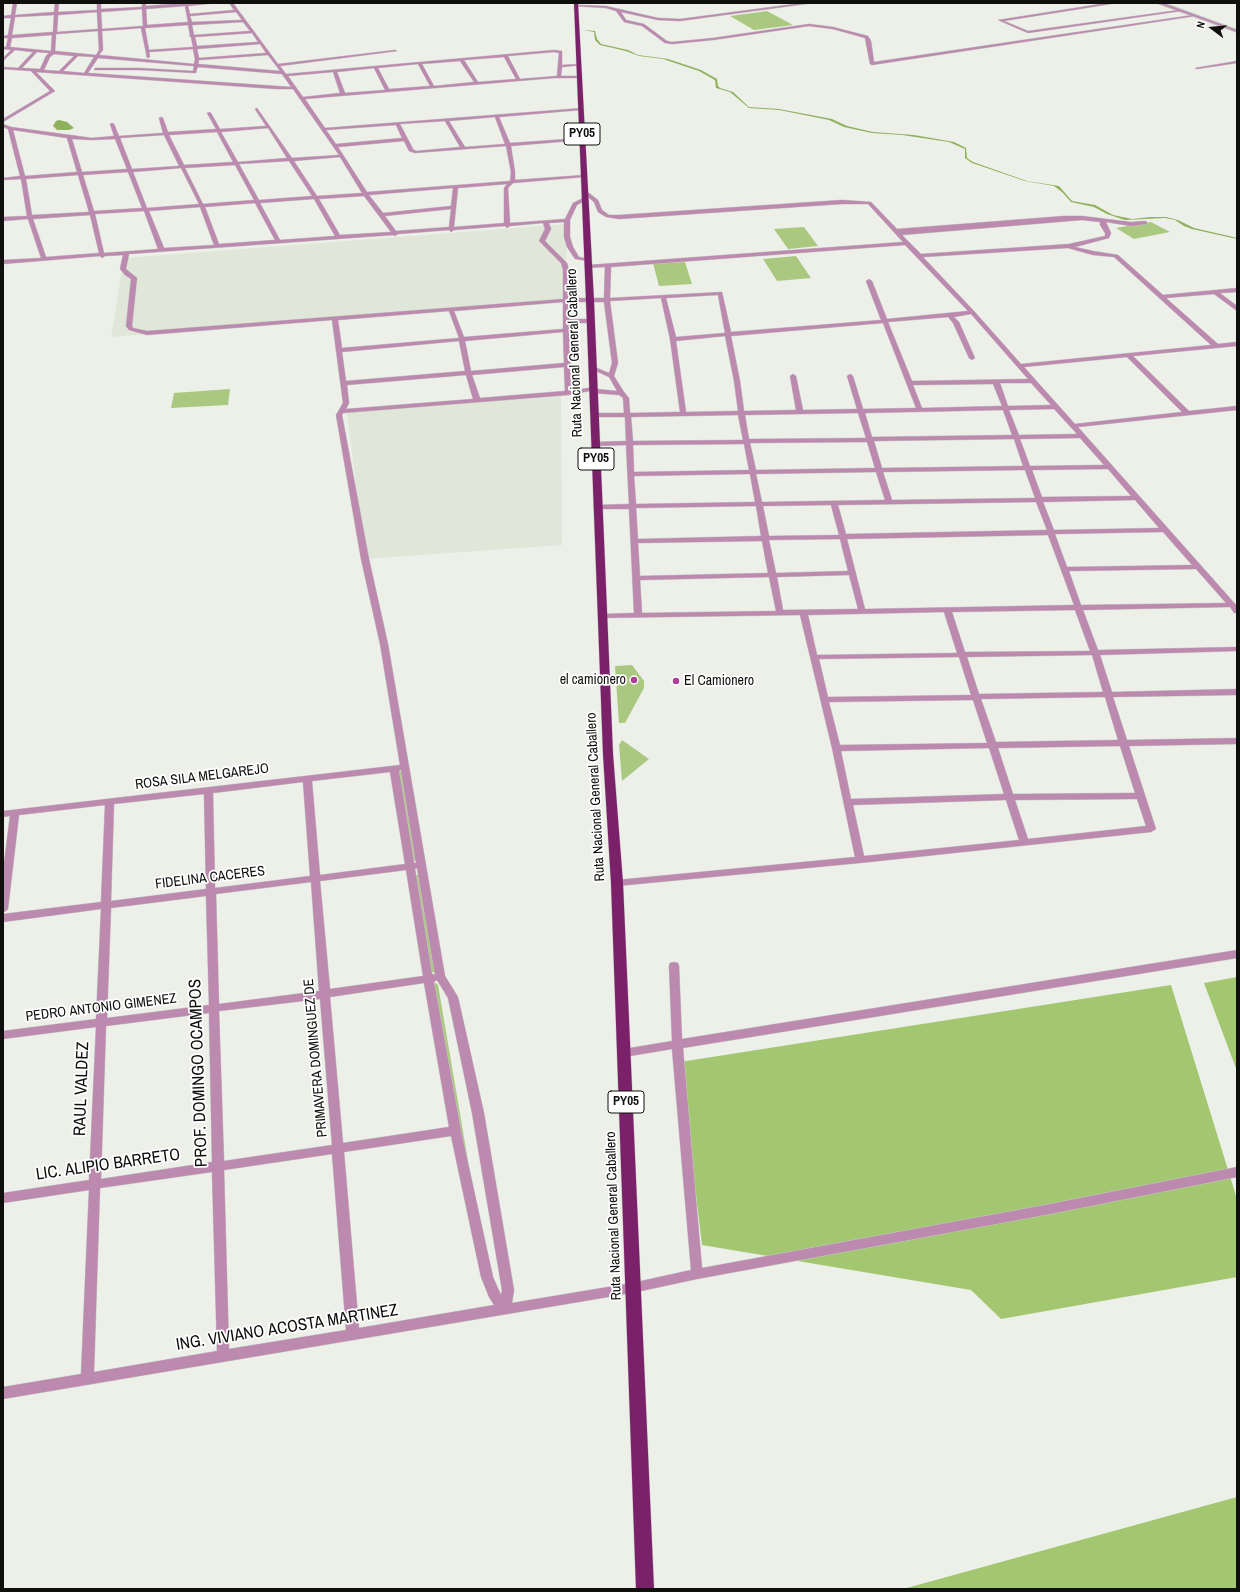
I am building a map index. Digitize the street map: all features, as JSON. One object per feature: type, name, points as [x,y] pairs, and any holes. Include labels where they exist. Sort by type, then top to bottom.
[{"type":"highway","name":"Ruta Nacional General Caballero","points":[[576,4],[591,321],[608,754],[617,883],[632,1288],[646,1589]]},
{"type":"street","points":[[8,49],[15,3]]},
{"type":"street","points":[[41,71],[48,56],[53,53],[56,33],[57,3]]},
{"type":"street","points":[[85,74],[100,50],[99,3]]},
{"type":"street","points":[[3,17],[100,10],[144,5],[214,3]]},
{"type":"street","points":[[231,3],[295,88],[365,193],[395,234]]},
{"type":"street","points":[[658,24],[811,3]]},
{"type":"street","points":[[1115,3],[1000,20],[1028,32],[1179,11]]},
{"type":"street","points":[[1159,3],[1237,30]]},
{"type":"street","points":[[186,4],[188,23],[193,48],[197,59],[193,82]]},
{"type":"street","points":[[576,4],[600,6],[658,18],[680,20]]},
{"type":"street","points":[[144,5],[146,27],[143,27],[148,61]]},
{"type":"street","points":[[618,10],[625,21],[644,26],[666,42],[676,43],[818,25],[867,38],[869,40],[872,64],[1193,16]]},
{"type":"street","points":[[188,15],[237,11]]},
{"type":"street","points":[[3,37],[188,23],[245,21]]},
{"type":"street","points":[[644,26],[651,25]]},
{"type":"street","points":[[191,36],[253,32]]},
{"type":"street","points":[[147,51],[261,43]]},
{"type":"street","points":[[3,48],[257,70],[284,74],[558,51],[561,52],[559,77]]},
{"type":"street","points":[[3,60],[14,49]]},
{"type":"street","points":[[100,50],[104,57]]},
{"type":"street","points":[[18,69],[36,51]]},
{"type":"street","points":[[278,65],[395,51]]},
{"type":"street","points":[[197,59],[269,54]]},
{"type":"street","points":[[60,72],[77,55]]},
{"type":"street","points":[[505,55],[518,80]]},
{"type":"street","points":[[461,59],[477,84]]},
{"type":"street","points":[[136,77],[142,60]]},
{"type":"street","points":[[1197,68],[1237,62]]},
{"type":"street","points":[[419,63],[433,87]]},
{"type":"street","points":[[560,66],[580,65]]},
{"type":"street","points":[[376,67],[388,91]]},
{"type":"street","points":[[3,68],[246,86],[295,88]]},
{"type":"street","points":[[224,73],[229,68]]},
{"type":"street","points":[[88,69],[140,69],[195,72]]},
{"type":"street","points":[[3,122],[53,91],[32,70]]},
{"type":"street","points":[[252,76],[257,70]]},
{"type":"street","points":[[334,70],[343,95]]},
{"type":"street","points":[[302,98],[518,80],[580,77]]},
{"type":"street","points":[[213,83],[218,78]]},
{"type":"street","points":[[246,86],[251,81]]},
{"type":"street","points":[[257,109],[316,198],[338,237]]},
{"type":"street","points":[[324,130],[580,109]]},
{"type":"street","points":[[209,113],[238,163],[278,242]]},
{"type":"street","points":[[496,115],[508,145],[513,172],[512,182],[506,188],[507,226]]},
{"type":"street","points":[[161,118],[166,134],[202,206],[217,246]]},
{"type":"street","points":[[446,120],[464,149]]},
{"type":"street","points":[[397,123],[404,139],[411,150],[415,152],[582,139]]},
{"type":"street","points":[[112,124],[162,251]]},
{"type":"street","points":[[3,125],[10,128],[86,139],[269,127]]},
{"type":"street","points":[[10,128],[24,177],[30,217],[44,259]]},
{"type":"street","points":[[69,137],[92,213],[102,256]]},
{"type":"street","points":[[335,146],[404,139]]},
{"type":"street","points":[[3,179],[341,156]]},
{"type":"street","points":[[3,219],[316,198],[584,176]]},
{"type":"street","points":[[451,230],[456,187]]},
{"type":"street","points":[[577,258],[570,247],[567,237],[567,222],[575,204],[585,195],[596,201],[600,211],[608,216],[619,217],[861,201],[869,203],[972,312],[1234,608]]},
{"type":"street","points":[[382,216],[453,207]]},
{"type":"street","points":[[897,233],[1082,218],[1132,224],[1145,223]]},
{"type":"street","points":[[920,256],[1065,246],[1090,242],[1107,236],[1108,233],[1103,225],[1103,221]]},
{"type":"street","points":[[3,262],[102,256],[338,237],[567,222]]},
{"type":"street","points":[[567,222],[548,229],[542,241],[564,263],[566,270],[568,393]]},
{"type":"street","points":[[546,223],[548,229]]},
{"type":"street","points":[[570,255],[588,264],[608,266],[907,243]]},
{"type":"street","points":[[1065,246],[1093,253],[1116,256],[1216,346]]},
{"type":"street","points":[[550,249],[563,253]]},
{"type":"street","points":[[126,254],[123,269],[127,274],[134,278],[129,326],[131,329],[147,333],[566,300],[590,301],[720,293],[737,381],[746,441],[780,613]]},
{"type":"street","points":[[608,266],[607,300],[615,363],[611,376]]},
{"type":"street","points":[[869,281],[920,410]]},
{"type":"street","points":[[1161,297],[1237,290]]},
{"type":"street","points":[[1215,292],[1237,309]]},
{"type":"street","points":[[663,296],[673,339],[683,414]]},
{"type":"street","points":[[451,309],[462,339],[468,372],[477,400]]},
{"type":"street","points":[[673,339],[950,316],[972,312]]},
{"type":"street","points":[[950,316],[956,322],[972,358]]},
{"type":"street","points":[[335,319],[346,403],[339,415],[365,559],[384,644],[410,867],[428,978],[455,1131],[487,1277],[495,1297],[504,1309]]},
{"type":"street","points":[[566,321],[591,321]]},
{"type":"street","points":[[339,350],[567,330]]},
{"type":"street","points":[[1020,366],[1237,344]]},
{"type":"street","points":[[1128,355],[1188,414]]},
{"type":"street","points":[[343,383],[568,365]]},
{"type":"street","points":[[592,368],[611,376],[621,393],[626,398],[638,615]]},
{"type":"street","points":[[792,376],[800,412]]},
{"type":"street","points":[[850,376],[889,502]]},
{"type":"street","points":[[909,383],[1033,381]]},
{"type":"street","points":[[617,883],[860,860],[1151,829],[1095,653],[996,382]]},
{"type":"street","points":[[341,411],[593,390],[621,393]]},
{"type":"street","points":[[594,416],[1056,407]]},
{"type":"street","points":[[1073,426],[1237,408]]},
{"type":"street","points":[[595,444],[1082,436]]},
{"type":"street","points":[[630,474],[1110,467]]},
{"type":"street","points":[[598,507],[1137,498]]},
{"type":"street","points":[[834,503],[862,611]]},
{"type":"street","points":[[634,541],[1165,530]]},
{"type":"street","points":[[1064,569],[1198,567]]},
{"type":"street","points":[[636,578],[852,573]]},
{"type":"street","points":[[602,616],[1078,607],[1234,608]]},
{"type":"street","points":[[947,610],[1025,843]]},
{"type":"street","points":[[803,612],[836,748],[860,860]]},
{"type":"street","points":[[814,656],[1095,653],[1237,649]]},
{"type":"street","points":[[824,700],[1237,692]]},
{"type":"street","points":[[836,748],[1237,741]]},
{"type":"street","points":[[399,768],[421,865],[440,977],[453,998],[478,1113],[508,1290],[504,1309]]},
{"type":"street","name":"ROSA SILA MELGAREJO","points":[[3,814],[399,768]]},
{"type":"street","name":"PRIMAVERA DOMINGUEZ DE","points":[[307,778],[353,1335]]},
{"type":"street","name":"PROF. DOMINGO OCAMPOS","points":[[208,790],[223,1356]]},
{"type":"street","points":[[847,802],[1010,797],[1141,796]]},
{"type":"street","name":"RAUL VALDEZ","points":[[87,1378],[110,801]]},
{"type":"street","points":[[3,908],[15,812]]},
{"type":"street","name":"FIDELINA CACERES","points":[[3,918],[421,865]]},
{"type":"street","points":[[624,1053],[1237,954]]},
{"type":"street","points":[[674,966],[677,1045],[697,1274]]},
{"type":"street","name":"PEDRO ANTONIO GIMENEZ","points":[[3,1035],[325,994],[440,977]]},
{"type":"street","name":"LIC. ALIPIO BARRETO","points":[[3,1198],[455,1131]]},
{"type":"street","name":"ING. VIVIANO ACOSTA MARTINEZ","points":[[3,1392],[576,1298],[697,1274],[1045,1210],[1237,1172]]},
{"type":"shaded area","points":[[767,11],[793,25],[754,30],[730,16]]},
{"type":"shaded area","points":[[583,30],[595,31],[597,39],[601,44],[628,50],[638,55],[668,59],[701,70],[717,79],[718,86],[720,88],[733,92],[749,107],[779,109],[832,119],[847,126],[873,132],[914,135],[954,142],[966,148],[967,158],[973,162],[1027,181],[1059,186],[1072,201],[1095,205],[1113,215],[1132,219],[1166,217],[1178,220],[1194,228],[1237,239],[1192,229],[1175,220],[1165,218],[1125,220],[1107,214],[1094,207],[1071,202],[1054,186],[1025,181],[972,163],[965,158],[965,149],[949,142],[902,135],[872,133],[844,127],[829,120],[779,110],[749,108],[730,92],[716,88],[715,80],[699,71],[663,59],[639,56],[626,51],[600,45],[595,40],[594,32]]},
{"type":"shaded area","points":[[59,120],[67,122],[74,128],[69,130],[57,130],[53,126],[56,121]]},
{"type":"shaded area","points":[[1151,222],[1170,232],[1134,239],[1116,228]]},
{"type":"shaded area","points":[[567,224],[566,300],[111,337],[124,258]]},
{"type":"shaded area","points":[[804,227],[818,246],[788,249],[774,229]]},
{"type":"shaded area","points":[[796,256],[811,278],[777,281],[763,259]]},
{"type":"shaded area","points":[[685,262],[692,284],[659,286],[653,263]]},
{"type":"shaded area","points":[[230,389],[228,405],[171,408],[174,393]]},
{"type":"shaded area","points":[[561,396],[562,545],[365,559],[347,412]]},
{"type":"shaded area","points":[[632,665],[644,681],[644,688],[625,723],[619,723],[615,666]]},
{"type":"shaded area","points":[[622,740],[649,759],[622,781],[619,745]]},
{"type":"shaded area","points":[[398,771],[402,772],[416,859],[415,861],[413,861]]},
{"type":"shaded area","points":[[415,875],[418,875],[436,971],[434,972],[431,972]]},
{"type":"shaded area","points":[[1237,977],[1237,1071],[1204,983]]},
{"type":"shaded area","points":[[436,983],[438,985],[488,1278],[483,1282],[432,985]]},
{"type":"shaded area","points":[[1171,985],[1237,1199],[1237,1277],[1001,1319],[971,1290],[702,1245],[680,1062]]},
{"type":"shaded area","points":[[1237,1497],[1237,1589],[903,1589]]},
{"type":"place","name":"el camionero","points":[[634,680]]},
{"type":"place","name":"El Camionero","points":[[676,681]]}]
